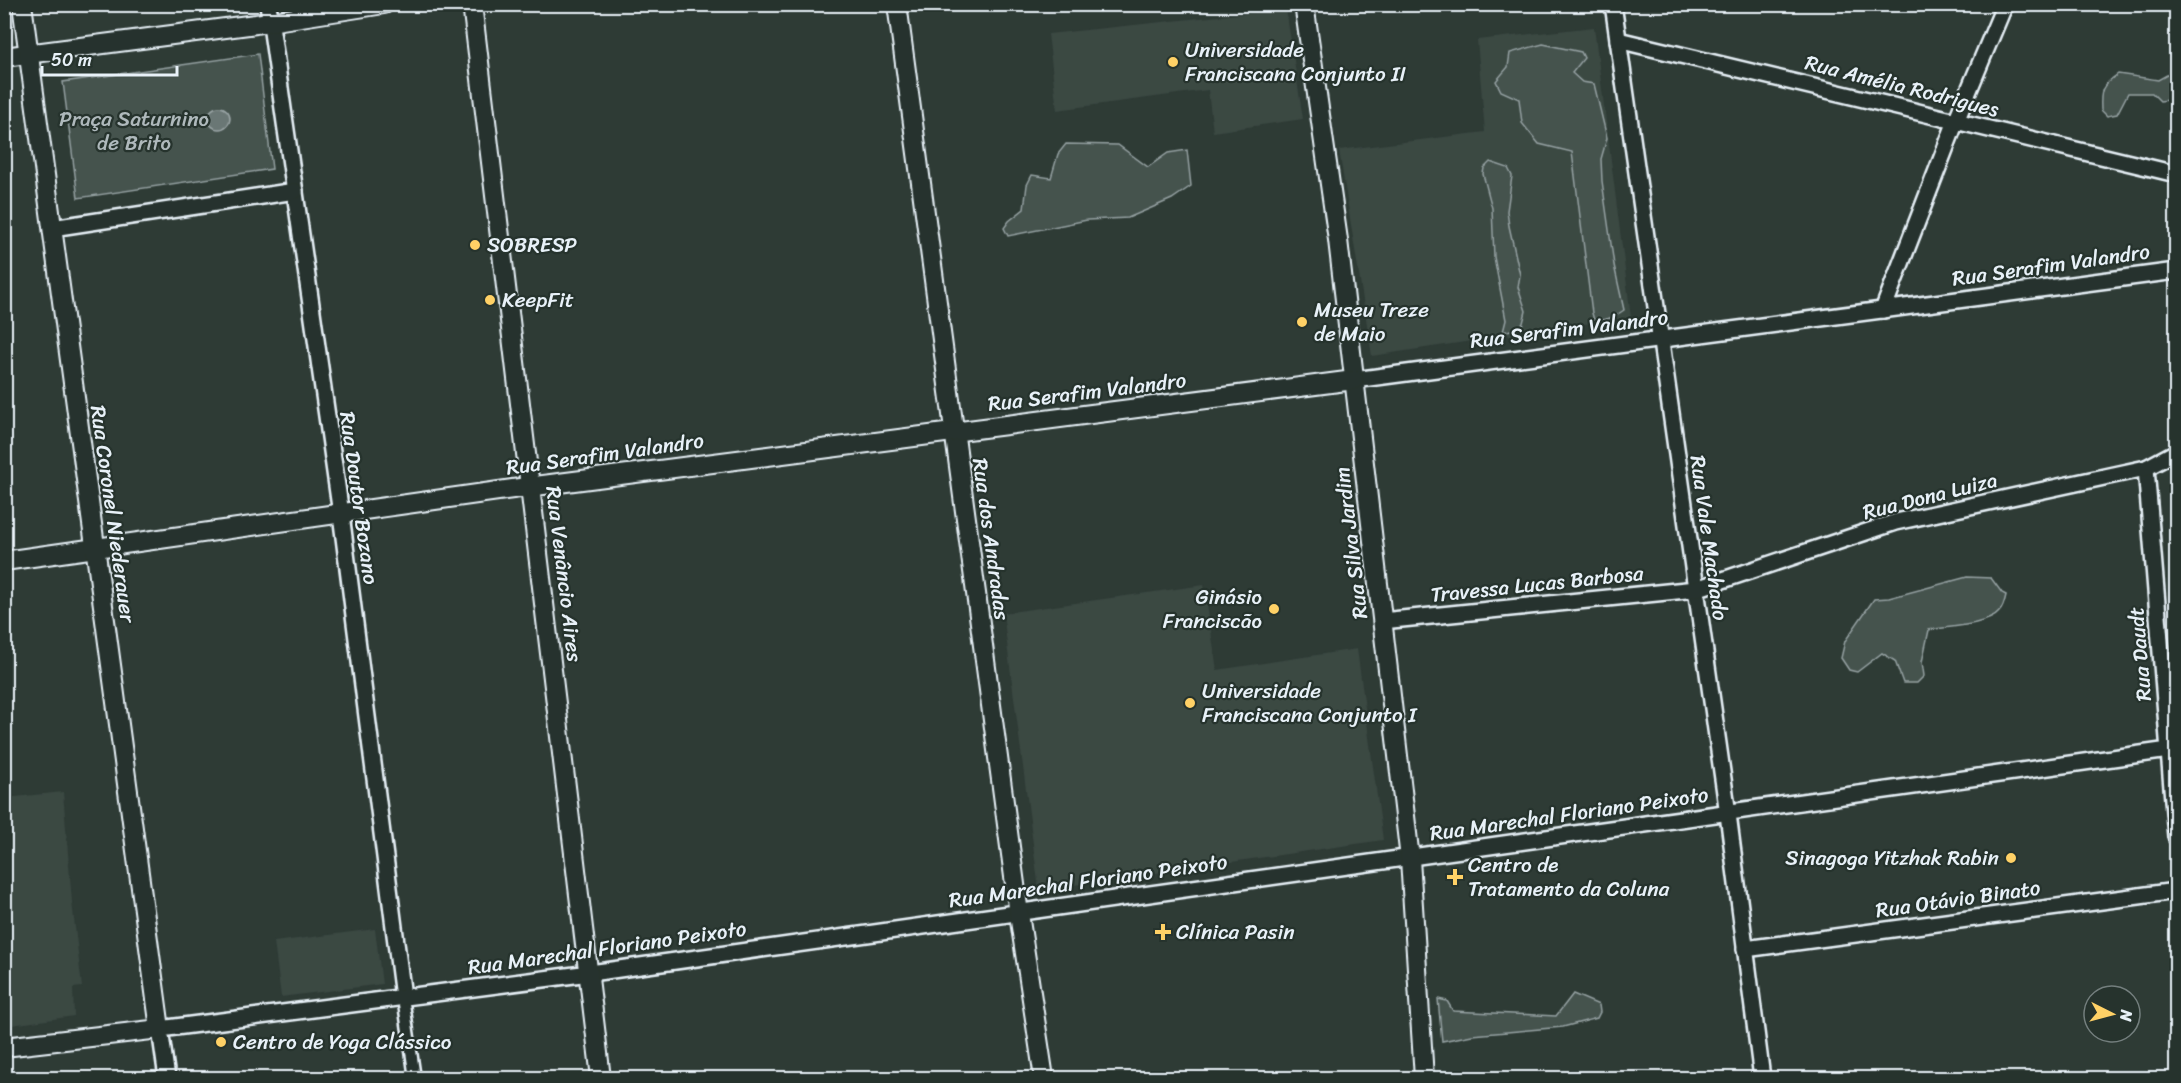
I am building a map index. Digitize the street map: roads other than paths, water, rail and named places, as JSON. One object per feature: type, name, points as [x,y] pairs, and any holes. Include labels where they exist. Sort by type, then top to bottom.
[{"type":"street","name":"Rua Coronel Niederauer","points":[[22,4],[160,1029]]},
{"type":"street","points":[[4,57],[269,13],[384,4]]},
{"type":"street","name":"Rua Venâncio Aires","points":[[472,4],[601,1078]]},
{"type":"street","name":"Rua dos Andradas","points":[[897,4],[1019,914],[1044,1078]]},
{"type":"street","name":"Rua Silva Jardim","points":[[1304,4],[1338,240],[1410,859],[1424,1078]]},
{"type":"street","name":"Rua Vale Machado","points":[[1613,4],[1728,814],[1762,1078]]},
{"type":"street","points":[[1884,310],[1956,121],[2005,4]]},
{"type":"street","name":"Rua Doutor Bozano","points":[[269,13],[341,514],[403,998]]},
{"type":"street","name":"Rua Amélia Rodrigues","points":[[1618,40],[2176,174]]},
{"type":"street","points":[[52,228],[295,191]]},
{"type":"street","name":"Rua Serafim Valandro","points":[[4,561],[531,487],[2176,271]]},
{"type":"street","name":"Rua Dona Luiza","points":[[1696,589],[1896,522],[2146,468],[2176,452]]},
{"type":"street","name":"Rua Daudt","points":[[2146,468],[2173,750],[2176,837]]},
{"type":"street","name":"Travessa Lucas Barbosa","points":[[1382,621],[1696,589]]},
{"type":"street","name":"Rua Marechal Floriano Peixoto","points":[[4,1047],[589,974],[2173,750]]},
{"type":"street","name":"Rua Otávio Binato","points":[[1745,949],[2176,891]]},
{"type":"street","points":[[403,998],[415,1078]]},
{"type":"street","points":[[160,1029],[167,1078]]},
{"type":"place","name":"Universidade Franciscana Conjunto II","points":[[1173,62]]},
{"type":"place","name":"SOBRESP","points":[[475,245]]},
{"type":"place","name":"KeepFit","points":[[490,300]]},
{"type":"place","name":"Museu Treze de Maio","points":[[1302,322]]},
{"type":"place","name":"Ginásio Franciscão","points":[[1274,609]]},
{"type":"place","name":"Universidade Franciscana Conjunto I","points":[[1190,703]]},
{"type":"place","name":"Sinagoga Yitzhak Rabin","points":[[2011,858]]},
{"type":"place","name":"Centro de Tratamento da Coluna","points":[[1455,877]]},
{"type":"place","name":"Clínica Pasin","points":[[1163,932]]},
{"type":"place","name":"Centro de Yoga Clássico","points":[[221,1042]]},
{"type":"park label","name":"Praça Saturnino de Brito","points":[[134,131]]}]
